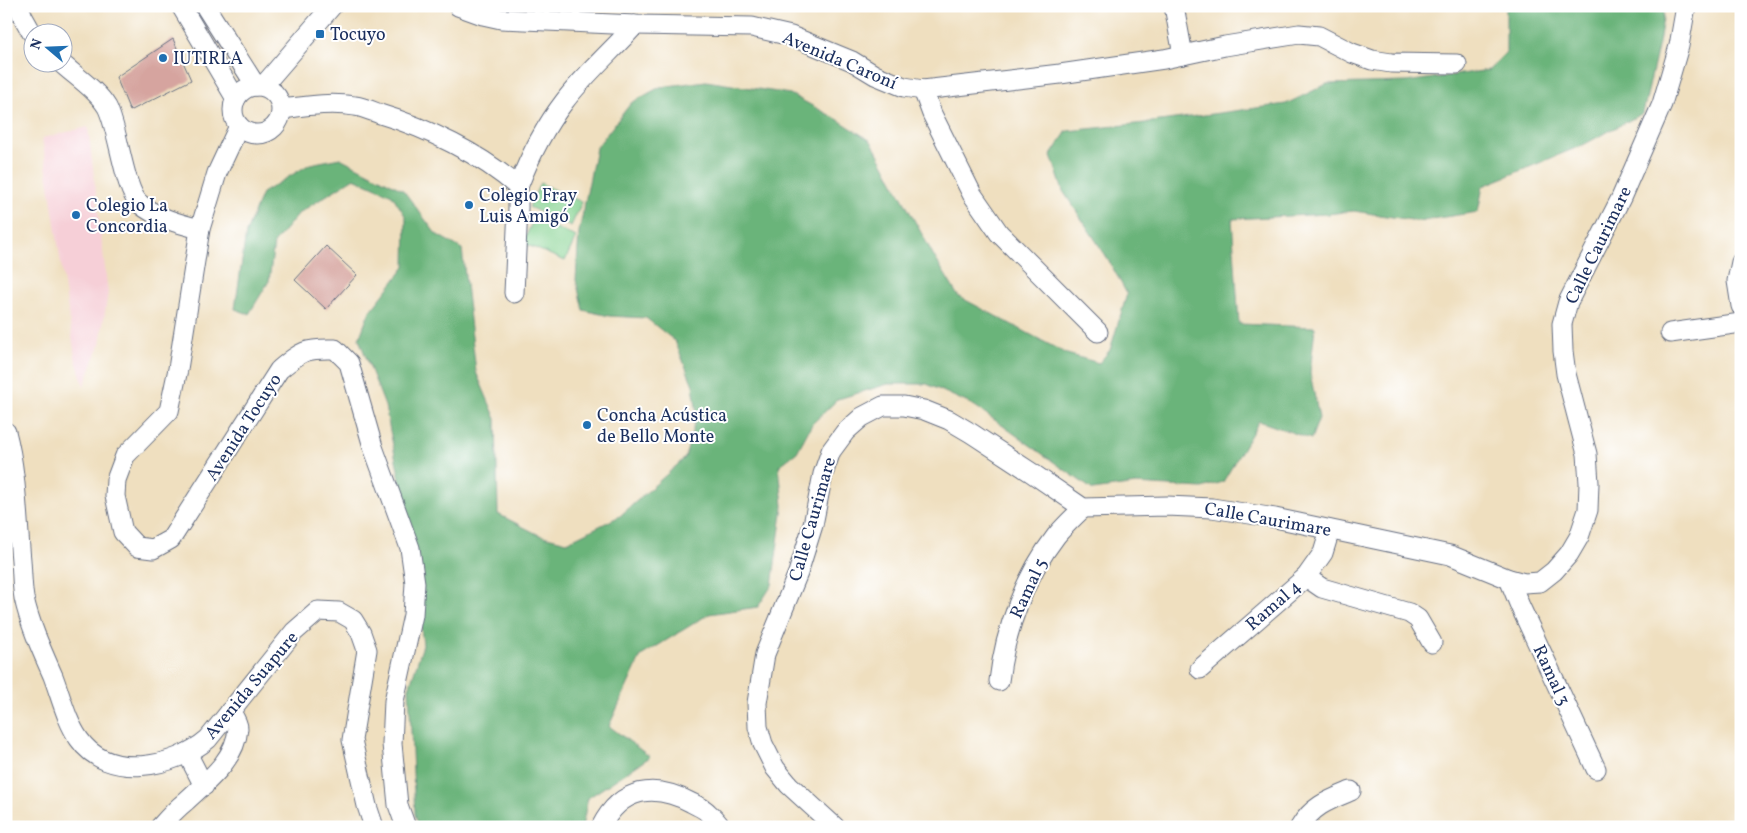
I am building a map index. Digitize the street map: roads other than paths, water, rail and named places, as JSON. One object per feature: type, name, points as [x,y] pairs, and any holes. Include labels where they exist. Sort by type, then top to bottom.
[{"type":"street","points":[[19,6],[26,22]]},
{"type":"street","points":[[181,6],[236,99]]},
{"type":"street","points":[[205,6],[259,86],[276,94],[282,109],[280,118],[276,126],[261,134],[253,134],[239,126],[234,116],[236,99],[246,88],[259,86],[332,6]]},
{"type":"street","name":"Avenida Caroní","points":[[458,6],[501,19],[635,25],[752,27],[783,34],[852,61],[876,75],[904,87],[923,90],[1060,74],[1183,55],[1299,34],[1319,36],[1352,53],[1372,60],[1391,63],[1457,64]]},
{"type":"street","points":[[1174,6],[1183,55]]},
{"type":"street","name":"Calle Caurimare","points":[[834,827],[789,786],[775,768],[763,744],[758,727],[757,703],[766,654],[798,573],[813,525],[823,474],[831,451],[845,432],[862,417],[883,406],[904,406],[924,410],[949,420],[972,433],[1083,508],[1167,506],[1212,508],[1276,518],[1450,555],[1509,579],[1524,582],[1540,582],[1554,571],[1569,554],[1579,537],[1588,510],[1589,482],[1587,454],[1566,374],[1562,324],[1568,302],[1621,198],[1662,104],[1679,46],[1686,6]]},
{"type":"street","points":[[514,293],[518,186],[528,160],[543,132],[564,101],[635,25]]},
{"type":"street","points":[[72,72],[92,89],[107,107],[118,138],[127,180],[138,203],[162,216],[200,229]]},
{"type":"street","points":[[923,90],[932,114],[972,194],[999,233],[1098,332]]},
{"type":"street","points":[[282,109],[317,104],[355,106],[392,118],[430,132],[501,172],[518,186]]},
{"type":"street","name":"Avenida Tocuyo","points":[[239,126],[218,173],[200,229],[178,369],[169,411],[125,456],[116,480],[115,496],[123,532],[137,547],[153,549],[171,539],[279,370],[296,355],[312,348],[336,349],[350,363],[373,448],[410,548],[415,583],[413,615],[394,701],[392,744],[398,805],[406,827]]},
{"type":"street","points":[[1741,262],[1737,281],[1741,306]]},
{"type":"street","points":[[1670,333],[1741,323]]},
{"type":"street","name":"Avenida Suapure","points":[[6,432],[14,477],[24,596],[29,618],[60,692],[68,721],[80,741],[96,755],[113,763],[129,767],[146,766],[188,754],[208,739],[294,632],[318,611],[339,612],[353,620],[361,633],[367,650],[352,740],[367,806],[374,827]]},
{"type":"street","name":"Ramal 5","points":[[999,681],[1001,662],[1012,624],[1039,560],[1057,535],[1083,508]]},
{"type":"street","name":"Ramal 4","points":[[1200,669],[1306,577],[1323,553],[1330,530]]},
{"type":"street","points":[[1306,577],[1322,588],[1409,613],[1418,619],[1432,644]]},
{"type":"street","name":"Ramal 3","points":[[1509,579],[1596,769]]},
{"type":"street","points":[[160,827],[184,802],[204,786],[228,758],[234,745],[238,727],[230,711]]},
{"type":"street","points":[[188,754],[204,786]]},
{"type":"street","points":[[601,827],[608,814],[620,802],[639,792],[661,790],[707,811],[721,827]]},
{"type":"street","points":[[1300,827],[1307,815],[1327,801],[1351,791]]},
{"type":"place","name":"Tocuyo","points":[[320,34]]},
{"type":"place","name":"IUTIRLA","points":[[163,58]]},
{"type":"place","name":"Colegio Fray Luis Amigó","points":[[469,205]]},
{"type":"place","name":"Colegio La Concordia","points":[[76,215]]},
{"type":"place","name":"Concha Acústica de Bello Monte","points":[[587,425]]}]
